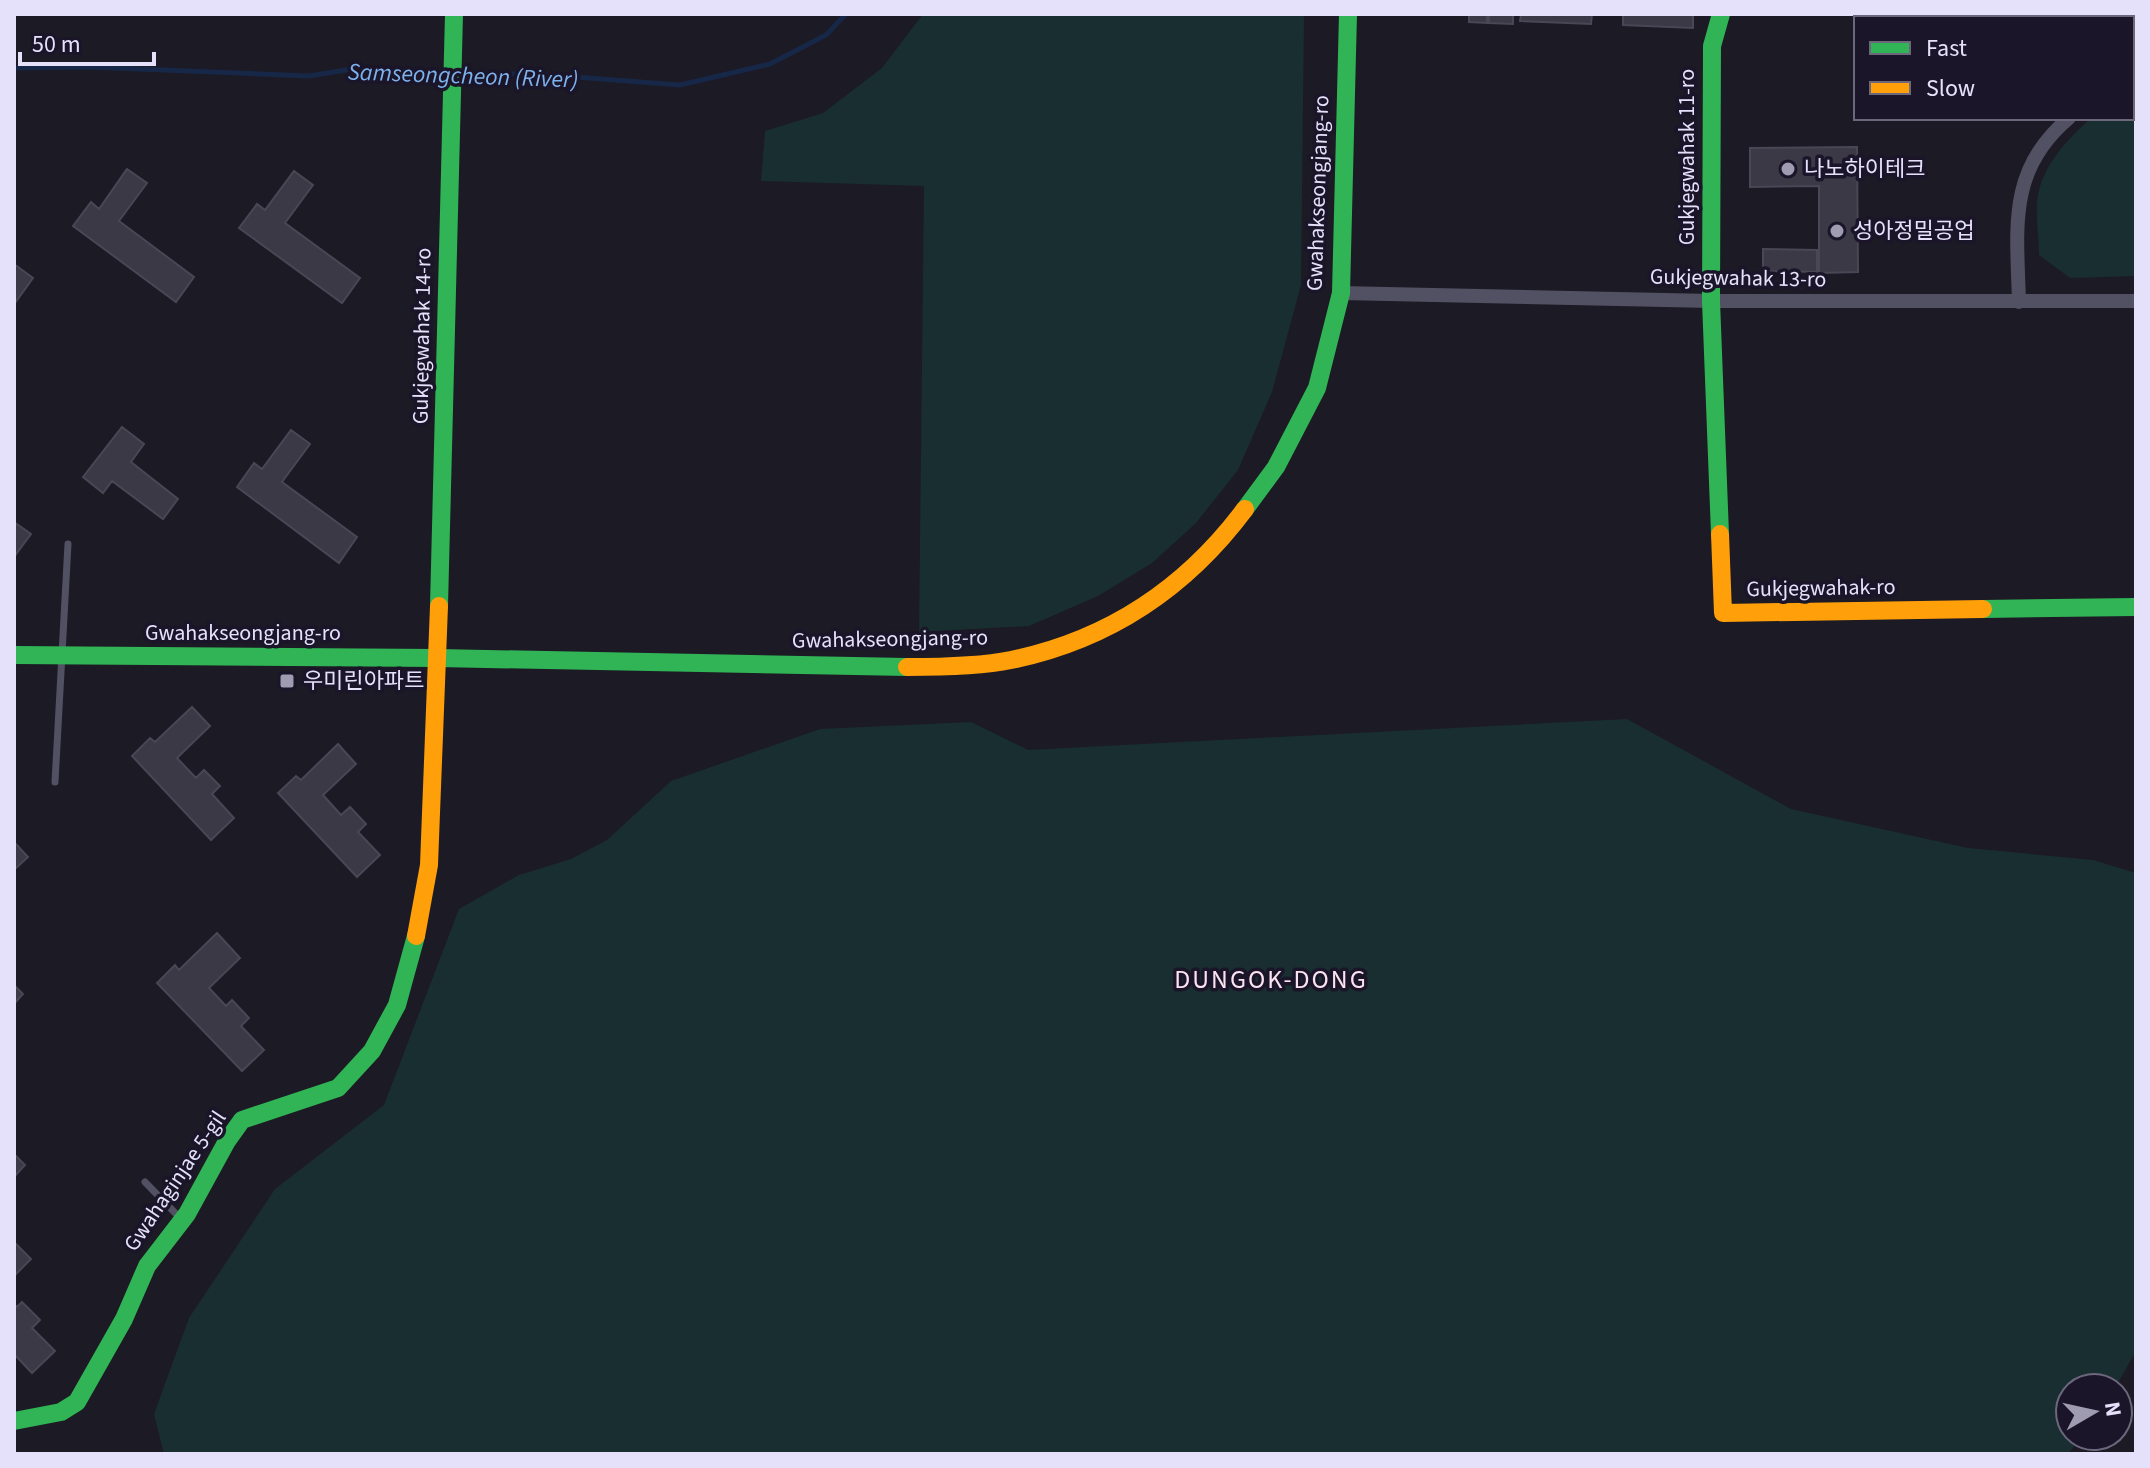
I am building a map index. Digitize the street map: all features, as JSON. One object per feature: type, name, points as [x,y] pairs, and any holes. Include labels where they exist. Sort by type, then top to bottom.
[{"type":"street","name":"Gwahakseongjang-ro","points":[[14,655],[438,658],[911,667],[1010,660],[1088,637],[1116,624],[1178,580],[1227,533],[1276,467],[1317,388],[1341,293],[1348,14]]},
{"type":"street","name":"Gukjegwahak 11-ro","points":[[1711,301],[1712,46],[1721,14]]},
{"type":"street","name":"Gukjegwahak 14-ro","points":[[438,658],[454,19]]},
{"type":"street","points":[[2019,302],[2016,218],[2025,174],[2048,136],[2067,120]]},
{"type":"street","name":"Gukjegwahak 13-ro","points":[[1341,293],[1711,301],[2136,301]]},
{"type":"street","name":"Gukjegwahak-ro","points":[[1711,301],[1723,613],[2136,607]]},
{"type":"street","name":"Gwahaginjae 5-gil","points":[[14,1421],[61,1412],[77,1402],[124,1319],[147,1266],[182,1220],[242,1120],[338,1088],[372,1051],[397,1005],[413,950],[429,865],[438,658]]},
{"type":"lane","points":[[55,782],[68,544]]},
{"type":"lane","points":[[145,1182],[182,1220]]},
{"type":"green space","points":[[923,14],[1304,14],[1301,285],[1272,392],[1238,470],[1196,523],[1152,563],[1098,596],[1029,626],[919,632],[924,186],[761,181],[765,131],[823,113],[882,68]]},
{"type":"green space","points":[[2134,92],[2136,276],[2070,278],[2039,255],[2037,203],[2043,178],[2064,146],[2089,120],[2134,120]]},
{"type":"green space","points":[[1627,719],[1791,809],[1968,848],[2093,860],[2136,873],[2136,1351],[2124,1372],[2054,1372],[2054,1452],[2070,1452],[2068,1454],[164,1454],[154,1414],[189,1318],[275,1189],[384,1105],[459,909],[519,875],[571,859],[607,840],[671,781],[820,729],[971,722],[1028,750]]},
{"type":"building","points":[[1469,14],[1487,14],[1487,23],[1469,22]]},
{"type":"building","points":[[1489,14],[1513,14],[1513,24],[1489,23]]},
{"type":"building","points":[[1521,14],[1592,14],[1591,24],[1520,21]]},
{"type":"building","points":[[1623,14],[1693,14],[1693,28],[1623,25]]},
{"type":"building","points":[[1857,147],[1858,272],[1819,273],[1819,186],[1750,187],[1750,148]]},
{"type":"building","points":[[127,169],[147,183],[119,221],[194,277],[176,302],[73,226],[91,202],[99,209]]},
{"type":"building","points":[[294,171],[313,185],[285,223],[360,278],[342,303],[239,228],[257,204],[265,210]]},
{"type":"building","points":[[1763,249],[1817,250],[1817,272],[1763,271]]},
{"type":"building","points":[[14,264],[33,278],[15,303],[14,302]]},
{"type":"building","points":[[122,427],[144,444],[131,462],[178,499],[163,519],[112,481],[103,493],[83,477]]},
{"type":"building","points":[[291,430],[310,444],[282,482],[357,537],[339,563],[237,487],[254,463],[262,469]]},
{"type":"building","points":[[14,522],[31,534],[14,557]]},
{"type":"building","points":[[192,707],[210,726],[177,758],[196,778],[204,770],[220,786],[212,794],[234,818],[211,840],[132,756],[150,738],[155,742]]},
{"type":"building","points":[[338,744],[356,764],[323,795],[341,815],[350,807],[366,824],[358,832],[380,855],[357,877],[278,793],[296,776],[301,780]]},
{"type":"building","points":[[14,842],[28,857],[14,870]]},
{"type":"building","points":[[217,933],[240,958],[209,988],[226,1006],[232,1000],[249,1018],[241,1026],[264,1050],[242,1071],[157,983],[175,965],[179,970]]},
{"type":"building","points":[[14,985],[23,994],[14,1004]]},
{"type":"building","points":[[14,1154],[25,1165],[14,1177]]},
{"type":"building","points":[[14,1242],[31,1259],[14,1276]]},
{"type":"building","points":[[22,1302],[40,1320],[32,1328],[55,1351],[32,1373],[14,1354],[14,1304],[17,1307]]},
{"type":"waterway","name":"Samseongcheon (River)","points":[[458,72],[680,85],[770,64],[826,35],[846,14]]},
{"type":"waterway","name":"Samseongcheon (River)","points":[[14,68],[89,67],[309,76],[352,69],[448,72]]},
{"type":"traffic: fast","points":[[439,606],[454,14]]},
{"type":"traffic: fast","points":[[1245,509],[1276,467],[1317,388],[1341,293],[1348,14]]},
{"type":"traffic: fast","points":[[1720,534],[1711,301],[1712,46],[1721,14]]},
{"type":"traffic: fast","points":[[1983,609],[2136,607]]},
{"type":"traffic: fast","points":[[14,655],[438,658],[907,667]]},
{"type":"traffic: fast","points":[[14,1421],[61,1412],[77,1402],[124,1319],[147,1266],[187,1214],[242,1120],[338,1088],[372,1051],[397,1005],[416,936]]},
{"type":"traffic: slow","points":[[907,667],[973,665],[1011,660],[1080,639],[1142,607],[1171,586],[1222,537],[1245,509]]},
{"type":"traffic: slow","points":[[1720,534],[1723,613],[1983,609]]},
{"type":"traffic: slow","points":[[416,936],[429,865],[439,606]]},
{"type":"place","name":"나노하이테크","points":[[1788,169]]},
{"type":"place","name":"성아정밀공업","points":[[1837,231]]},
{"type":"place","name":"우미린아파트","points":[[287,681]]},
{"type":"district","name":"DUNGOK-DONG","points":[[1271,979]]}]
